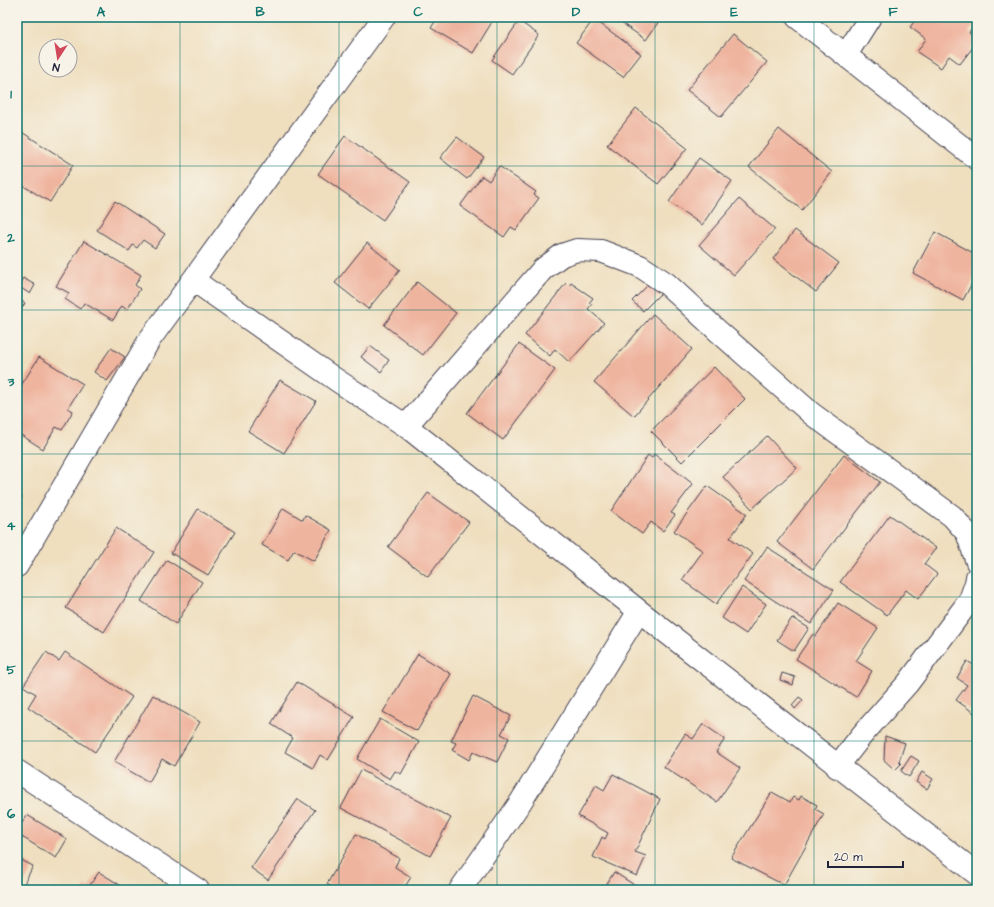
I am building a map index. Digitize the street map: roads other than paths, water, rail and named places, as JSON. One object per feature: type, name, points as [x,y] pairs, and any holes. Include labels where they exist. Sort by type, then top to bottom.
[{"type":"street","points":[[17,566],[150,339],[384,17]]},
{"type":"street","points":[[797,17],[977,159]]},
{"type":"street","points":[[846,55],[870,17]]},
{"type":"street","points":[[406,426],[543,269],[562,255],[577,250],[601,251],[640,266],[667,284],[812,414],[952,516],[967,533],[977,562]]},
{"type":"street","points":[[193,280],[335,379],[406,426],[837,767],[977,874]]},
{"type":"street","points":[[837,767],[862,735],[908,683],[966,606],[970,600],[977,577]]},
{"type":"street","points":[[460,890],[520,803],[639,611]]},
{"type":"street","points":[[17,771],[198,890]]}]
